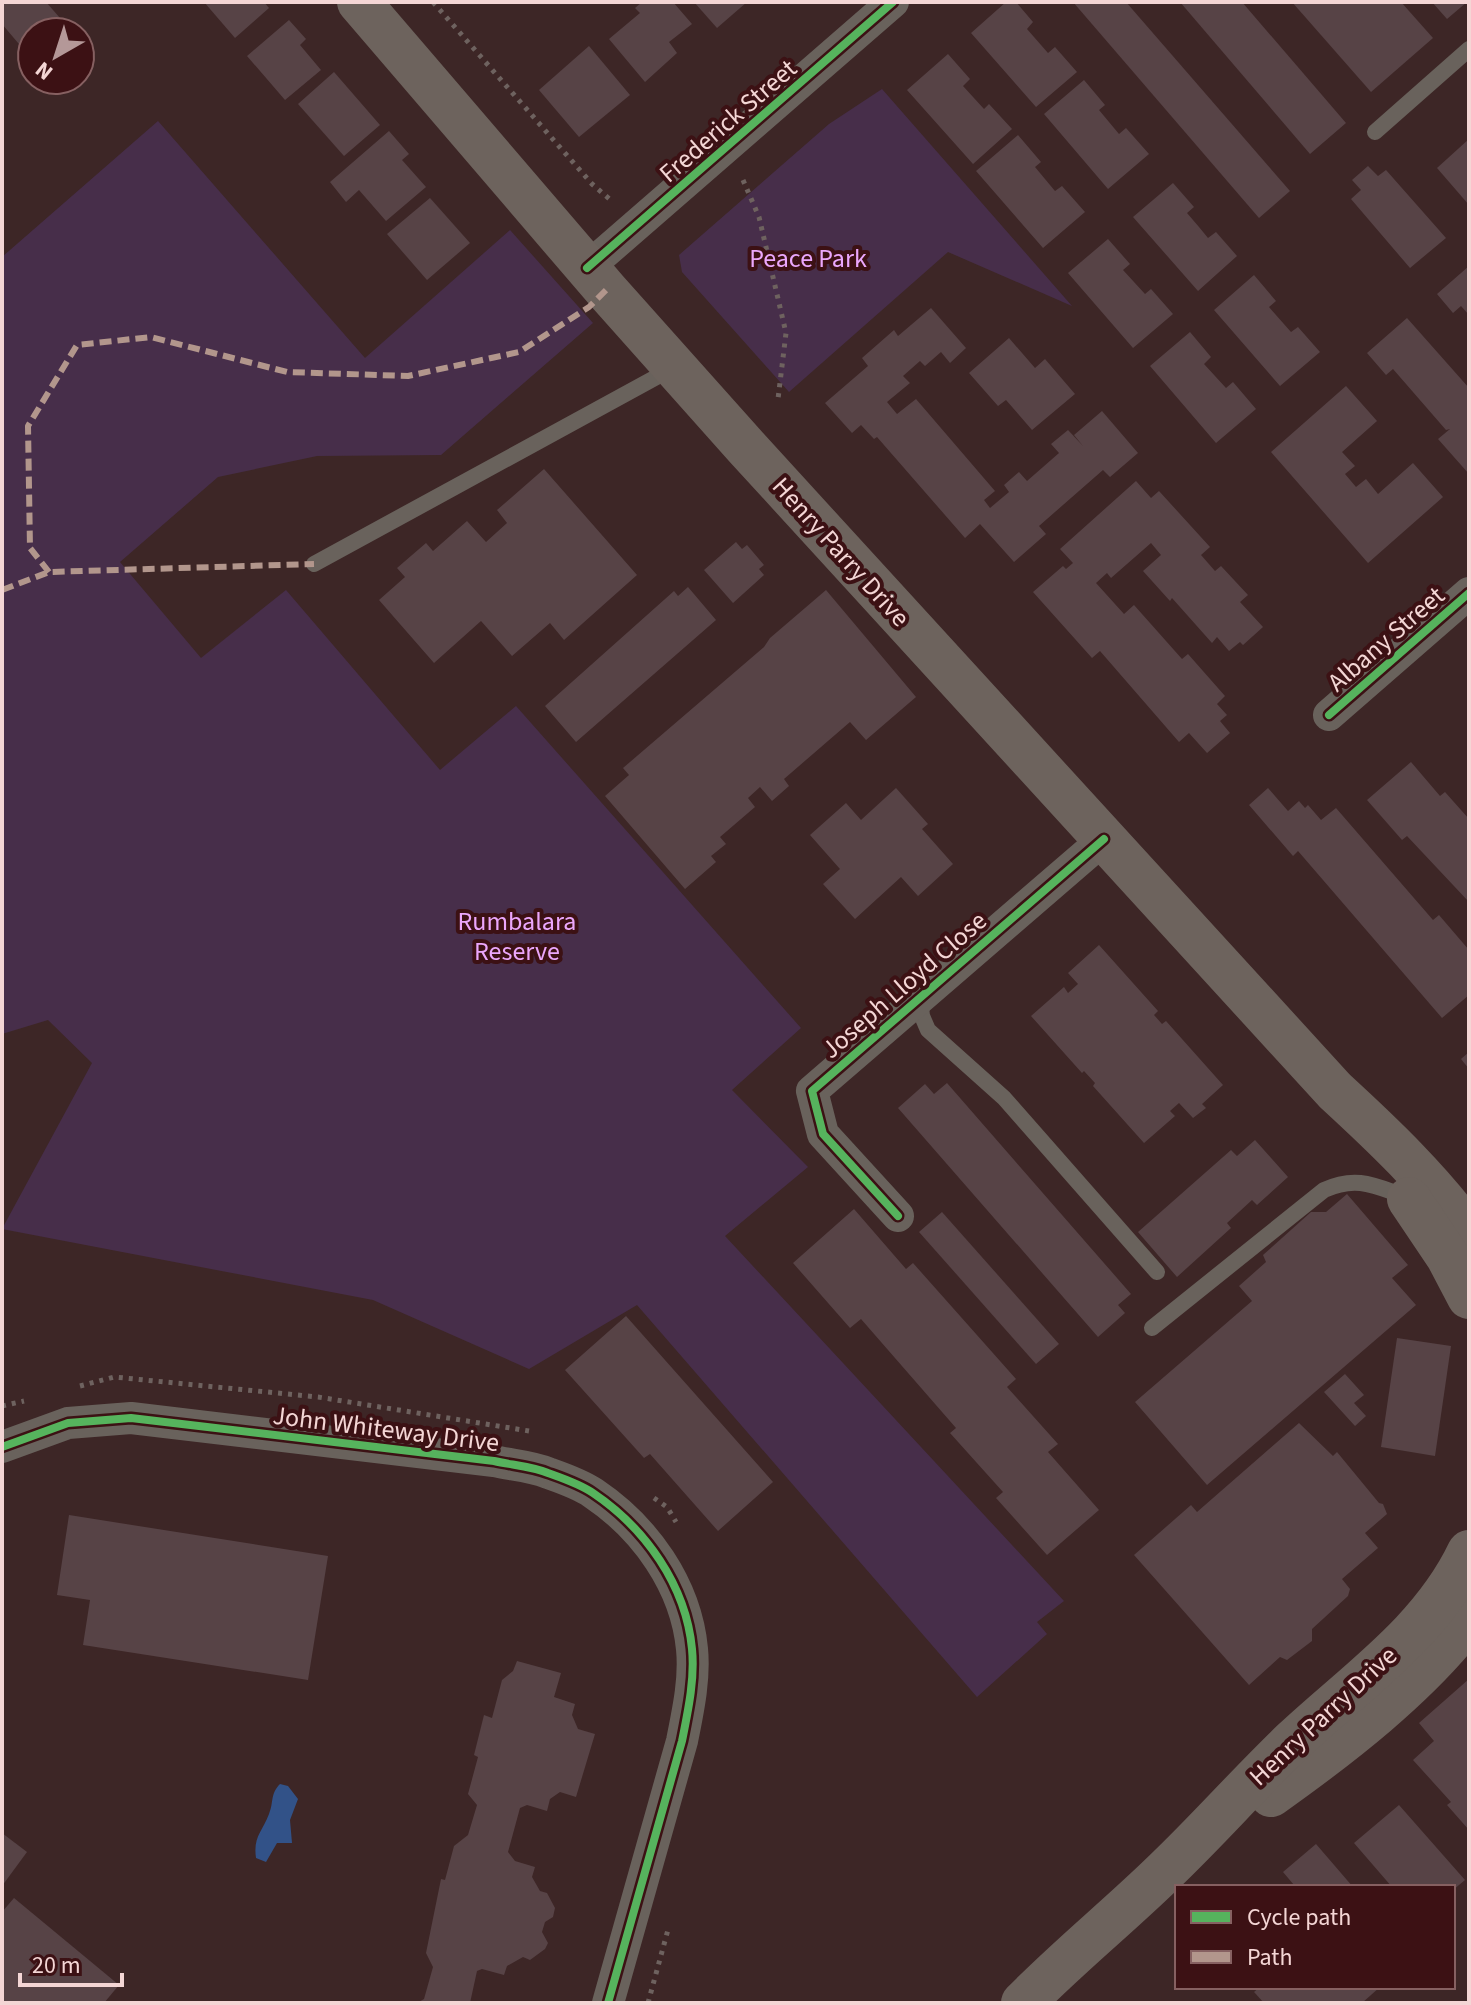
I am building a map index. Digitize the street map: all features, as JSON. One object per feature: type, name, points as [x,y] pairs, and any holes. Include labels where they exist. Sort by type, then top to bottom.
[{"type":"main road","name":"Henry Parry Drive","points":[[359,2],[675,368],[1335,1091],[1409,1160],[1469,1233]]},
{"type":"main road","name":"Henry Parry Drive","points":[[1335,1091],[1448,1257],[1469,1297]]},
{"type":"main road","name":"Henry Parry Drive","points":[[1023,2003],[1165,1871],[1291,1743],[1390,1655],[1430,1614],[1458,1574],[1469,1552]]},
{"type":"main road","name":"Henry Parry Drive","points":[[1165,1871],[1305,1771],[1369,1718],[1426,1667],[1469,1619]]},
{"type":"street","name":"Frederick Street","points":[[587,268],[893,2]]},
{"type":"street","name":"Albany Street","points":[[1329,715],[1469,593]]},
{"type":"street","name":"Joseph Lloyd Close","points":[[898,1216],[823,1134],[812,1091],[1104,839]]},
{"type":"street","name":"John Whiteway Drive","points":[[2,1447],[68,1423],[131,1418],[494,1461],[545,1471],[592,1492],[632,1525],[663,1564],[685,1607],[693,1651],[690,1703],[682,1741],[608,2003]]},
{"type":"lane","points":[[1375,132],[1469,49]]},
{"type":"lane","points":[[314,564],[675,368]]},
{"type":"lane","points":[[920,997],[922,1016],[928,1030],[1004,1098],[1157,1272]]},
{"type":"lane","points":[[1152,1328],[1324,1190],[1340,1182],[1358,1181],[1407,1197]]},
{"type":"path","points":[[433,2],[592,184],[636,228]]},
{"type":"path","points":[[743,180],[759,217],[786,333],[778,399]]},
{"type":"path","points":[[648,2003],[669,1926]]},
{"type":"green space","name":"Peace Park","points":[[882,89],[1072,306],[948,252],[789,392],[682,272],[679,255],[829,124]]},
{"type":"green space","name":"Rumbalara Reserve","points":[[158,121],[365,358],[510,230],[593,323],[441,455],[317,456],[218,477],[120,562],[201,658],[286,590],[440,770],[516,706],[801,1028],[732,1090],[808,1167],[725,1236],[1064,1601],[1037,1622],[1047,1634],[977,1697],[637,1305],[529,1369],[373,1300],[2,1229],[92,1063],[48,1020],[2,1034],[2,257]]},
{"type":"water","points":[[280,1784],[288,1786],[298,1799],[290,1820],[292,1843],[277,1843],[266,1862],[256,1858],[256,1845]]},
{"type":"building","points":[[2,2],[46,2],[58,16],[16,16],[16,41],[2,24]]},
{"type":"building","points":[[204,2],[264,2],[269,8],[235,38]]},
{"type":"building","points":[[642,2],[673,2],[692,24],[669,42],[677,53],[645,82],[609,39],[640,13],[635,8]]},
{"type":"building","points":[[694,2],[747,2],[717,28]]},
{"type":"building","points":[[1006,2],[1016,2],[1033,22],[1027,29],[1048,53],[1055,47],[1077,72],[1036,107],[971,33]]},
{"type":"building","points":[[1073,2],[1126,2],[1290,191],[1259,218]]},
{"type":"building","points":[[1180,2],[1242,2],[1346,123],[1310,154]]},
{"type":"building","points":[[1292,2],[1401,2],[1433,38],[1371,92]]},
{"type":"building","points":[[1432,2],[1467,2],[1447,19]]},
{"type":"building","points":[[289,20],[306,39],[300,45],[321,70],[285,100],[247,56]]},
{"type":"building","points":[[589,46],[630,95],[579,137],[539,90]]},
{"type":"building","points":[[948,54],[970,79],[963,86],[984,109],[989,104],[1012,129],[973,164],[907,90]]},
{"type":"building","points":[[334,72],[380,125],[344,156],[298,104]]},
{"type":"building","points":[[1084,80],[1105,105],[1099,110],[1119,134],[1126,128],[1149,154],[1108,189],[1044,114]]},
{"type":"building","points":[[389,131],[409,154],[402,160],[426,187],[386,221],[359,190],[346,202],[330,182]]},
{"type":"building","points":[[1018,135],[1041,162],[1035,167],[1055,191],[1062,186],[1085,212],[1043,248],[976,171]]},
{"type":"building","points":[[1469,139],[1469,205],[1437,168]]},
{"type":"building","points":[[1368,166],[1378,176],[1386,170],[1446,238],[1410,268],[1351,199],[1361,190],[1352,180]]},
{"type":"building","points":[[1173,183],[1194,207],[1187,213],[1208,238],[1216,232],[1237,256],[1198,291],[1133,217]]},
{"type":"building","points":[[430,198],[470,243],[427,280],[387,234]]},
{"type":"building","points":[[1108,239],[1130,264],[1123,270],[1145,294],[1151,289],[1173,314],[1133,348],[1068,273]]},
{"type":"building","points":[[1469,266],[1469,315],[1461,306],[1453,313],[1437,294]]},
{"type":"building","points":[[1254,275],[1276,301],[1269,307],[1291,332],[1298,327],[1320,352],[1280,386],[1214,310]]},
{"type":"building","points":[[931,308],[966,348],[950,363],[941,352],[925,366],[920,361],[903,376],[910,383],[887,402],[897,414],[916,399],[995,491],[984,500],[990,508],[1009,492],[1004,485],[1019,472],[1027,481],[1059,453],[1051,444],[1068,430],[1083,446],[1074,435],[1102,411],[1138,453],[1110,477],[1103,470],[1039,526],[1046,534],[1014,562],[980,524],[965,538],[877,437],[874,439],[861,425],[852,433],[825,403],[868,366],[862,358],[894,330],[898,336]]},
{"type":"building","points":[[1407,318],[1469,388],[1469,474],[1438,439],[1450,429],[1446,430],[1393,369],[1386,375],[1367,353]]},
{"type":"building","points":[[1190,332],[1211,357],[1204,364],[1226,388],[1233,382],[1256,409],[1216,443],[1150,366]]},
{"type":"building","points":[[1009,338],[1035,368],[1045,359],[1075,394],[1032,430],[1006,400],[998,406],[969,373]]},
{"type":"building","points":[[1346,386],[1377,421],[1342,452],[1355,466],[1345,474],[1356,487],[1366,479],[1378,494],[1413,463],[1443,497],[1368,563],[1271,452]]},
{"type":"building","points":[[544,469],[637,575],[564,640],[550,623],[512,656],[481,621],[434,663],[379,600],[405,577],[397,568],[426,543],[433,551],[467,521],[486,542],[507,523],[497,510]]},
{"type":"building","points":[[1136,481],[1151,498],[1159,491],[1210,547],[1201,555],[1215,571],[1221,566],[1248,595],[1240,602],[1263,627],[1243,645],[1240,642],[1229,651],[1217,637],[1212,643],[1143,571],[1161,555],[1151,543],[1111,578],[1107,573],[1096,583],[1124,614],[1134,605],[1182,659],[1188,654],[1225,696],[1217,704],[1227,715],[1220,721],[1230,733],[1207,753],[1189,733],[1179,742],[1100,651],[1092,658],[1033,592],[1063,566],[1066,569],[1073,563],[1060,549]]},
{"type":"building","points":[[736,542],[742,549],[747,545],[764,565],[759,569],[764,575],[733,603],[704,570]]},
{"type":"building","points":[[688,587],[716,620],[576,742],[545,706],[674,591],[678,596]]},
{"type":"building","points":[[826,590],[916,697],[866,740],[850,722],[784,779],[789,786],[772,801],[760,787],[748,798],[755,807],[720,837],[726,844],[711,856],[716,862],[685,889],[605,796],[629,775],[623,768]]},
{"type":"building","points":[[1411,762],[1440,796],[1445,792],[1469,819],[1469,902],[1407,836],[1402,840],[1367,800]]},
{"type":"building","points":[[896,788],[928,824],[922,829],[953,864],[918,896],[901,877],[855,919],[823,884],[840,869],[810,835],[846,803],[861,820]]},
{"type":"building","points":[[1268,788],[1288,811],[1299,801],[1305,808],[1308,805],[1321,820],[1336,808],[1433,920],[1439,915],[1469,950],[1469,995],[1442,1018],[1298,851],[1293,856],[1249,805]]},
{"type":"building","points":[[1099,945],[1158,1011],[1154,1015],[1162,1024],[1166,1021],[1223,1085],[1202,1104],[1206,1108],[1193,1118],[1179,1103],[1170,1111],[1175,1116],[1144,1143],[1093,1086],[1095,1083],[1084,1071],[1082,1073],[1031,1016],[1064,987],[1068,993],[1078,984],[1068,973]]},
{"type":"building","points":[[1469,1052],[1469,1069],[1461,1059]]},
{"type":"building","points":[[947,1083],[1131,1294],[1118,1305],[1125,1313],[1098,1337],[898,1108],[925,1084],[934,1094]]},
{"type":"building","points":[[1255,1140],[1288,1177],[1257,1205],[1252,1200],[1227,1223],[1231,1228],[1177,1277],[1138,1232],[1231,1150],[1237,1156]]},
{"type":"building","points":[[1347,1194],[1408,1265],[1392,1278],[1416,1305],[1207,1485],[1135,1402],[1252,1301],[1239,1286],[1266,1262],[1263,1255],[1311,1212],[1326,1212]]},
{"type":"building","points":[[854,1209],[906,1269],[913,1263],[1016,1379],[1007,1387],[1058,1444],[1048,1452],[1099,1510],[1047,1555],[996,1498],[1003,1492],[950,1433],[956,1428],[861,1319],[850,1328],[793,1263]]},
{"type":"building","points":[[942,1212],[1059,1344],[1036,1364],[919,1232]]},
{"type":"building","points":[[626,1316],[773,1482],[718,1531],[650,1454],[644,1458],[565,1370]]},
{"type":"building","points":[[1397,1338],[1451,1346],[1435,1456],[1381,1447]]},
{"type":"building","points":[[1345,1374],[1364,1395],[1354,1403],[1366,1416],[1355,1426],[1324,1392]]},
{"type":"building","points":[[1299,1423],[1333,1456],[1337,1452],[1383,1504],[1387,1514],[1365,1533],[1378,1548],[1342,1579],[1350,1589],[1348,1596],[1312,1629],[1312,1641],[1287,1660],[1280,1657],[1249,1685],[1134,1555],[1191,1505],[1197,1512]]},
{"type":"building","points":[[69,1515],[328,1556],[308,1680],[83,1645],[90,1600],[57,1595]]},
{"type":"building","points":[[517,1661],[561,1673],[554,1697],[575,1704],[572,1715],[578,1729],[595,1734],[576,1797],[560,1792],[550,1799],[547,1811],[527,1805],[520,1808],[508,1852],[515,1861],[535,1867],[532,1877],[540,1891],[547,1893],[555,1908],[553,1917],[545,1922],[542,1932],[548,1943],[530,1960],[523,1957],[507,1966],[504,1975],[482,1969],[477,1971],[470,2003],[417,2003],[424,1999],[433,1967],[426,1953],[441,1879],[445,1880],[454,1846],[468,1835],[477,1805],[468,1794],[478,1757],[474,1755],[484,1715],[492,1718],[502,1680],[513,1671]]},
{"type":"building","points":[[1469,1679],[1469,1830],[1447,1805],[1451,1802],[1413,1760],[1434,1741],[1419,1723]]},
{"type":"building","points":[[1399,1805],[1465,1880],[1455,1888],[1455,1885],[1390,1885],[1354,1843]]},
{"type":"building","points":[[2,1833],[27,1852],[2,1886]]},
{"type":"building","points":[[1316,1844],[1351,1885],[1294,1885],[1283,1872]]},
{"type":"building","points":[[14,1898],[119,1985],[104,2003],[2,2003],[2,1912]]},
{"type":"building","points":[[1258,1989],[1378,1989],[1362,2003],[1264,2003],[1254,1992]]},
{"type":"marked path","points":[[49,572],[30,548],[28,426],[77,345],[151,337],[287,372],[408,376],[519,352],[589,307],[606,290]]},
{"type":"marked path","points":[[2,590],[49,572],[314,564]]},
{"type":"cycle path","points":[[587,268],[893,2]]},
{"type":"cycle path","points":[[1329,715],[1469,593]]},
{"type":"cycle path","points":[[898,1216],[823,1134],[812,1091],[1104,839]]},
{"type":"cycle path","points":[[2,1447],[68,1423],[131,1418],[494,1461],[535,1469],[577,1484],[630,1523],[660,1560],[672,1581],[688,1625],[693,1672],[682,1741],[608,2003]]}]
